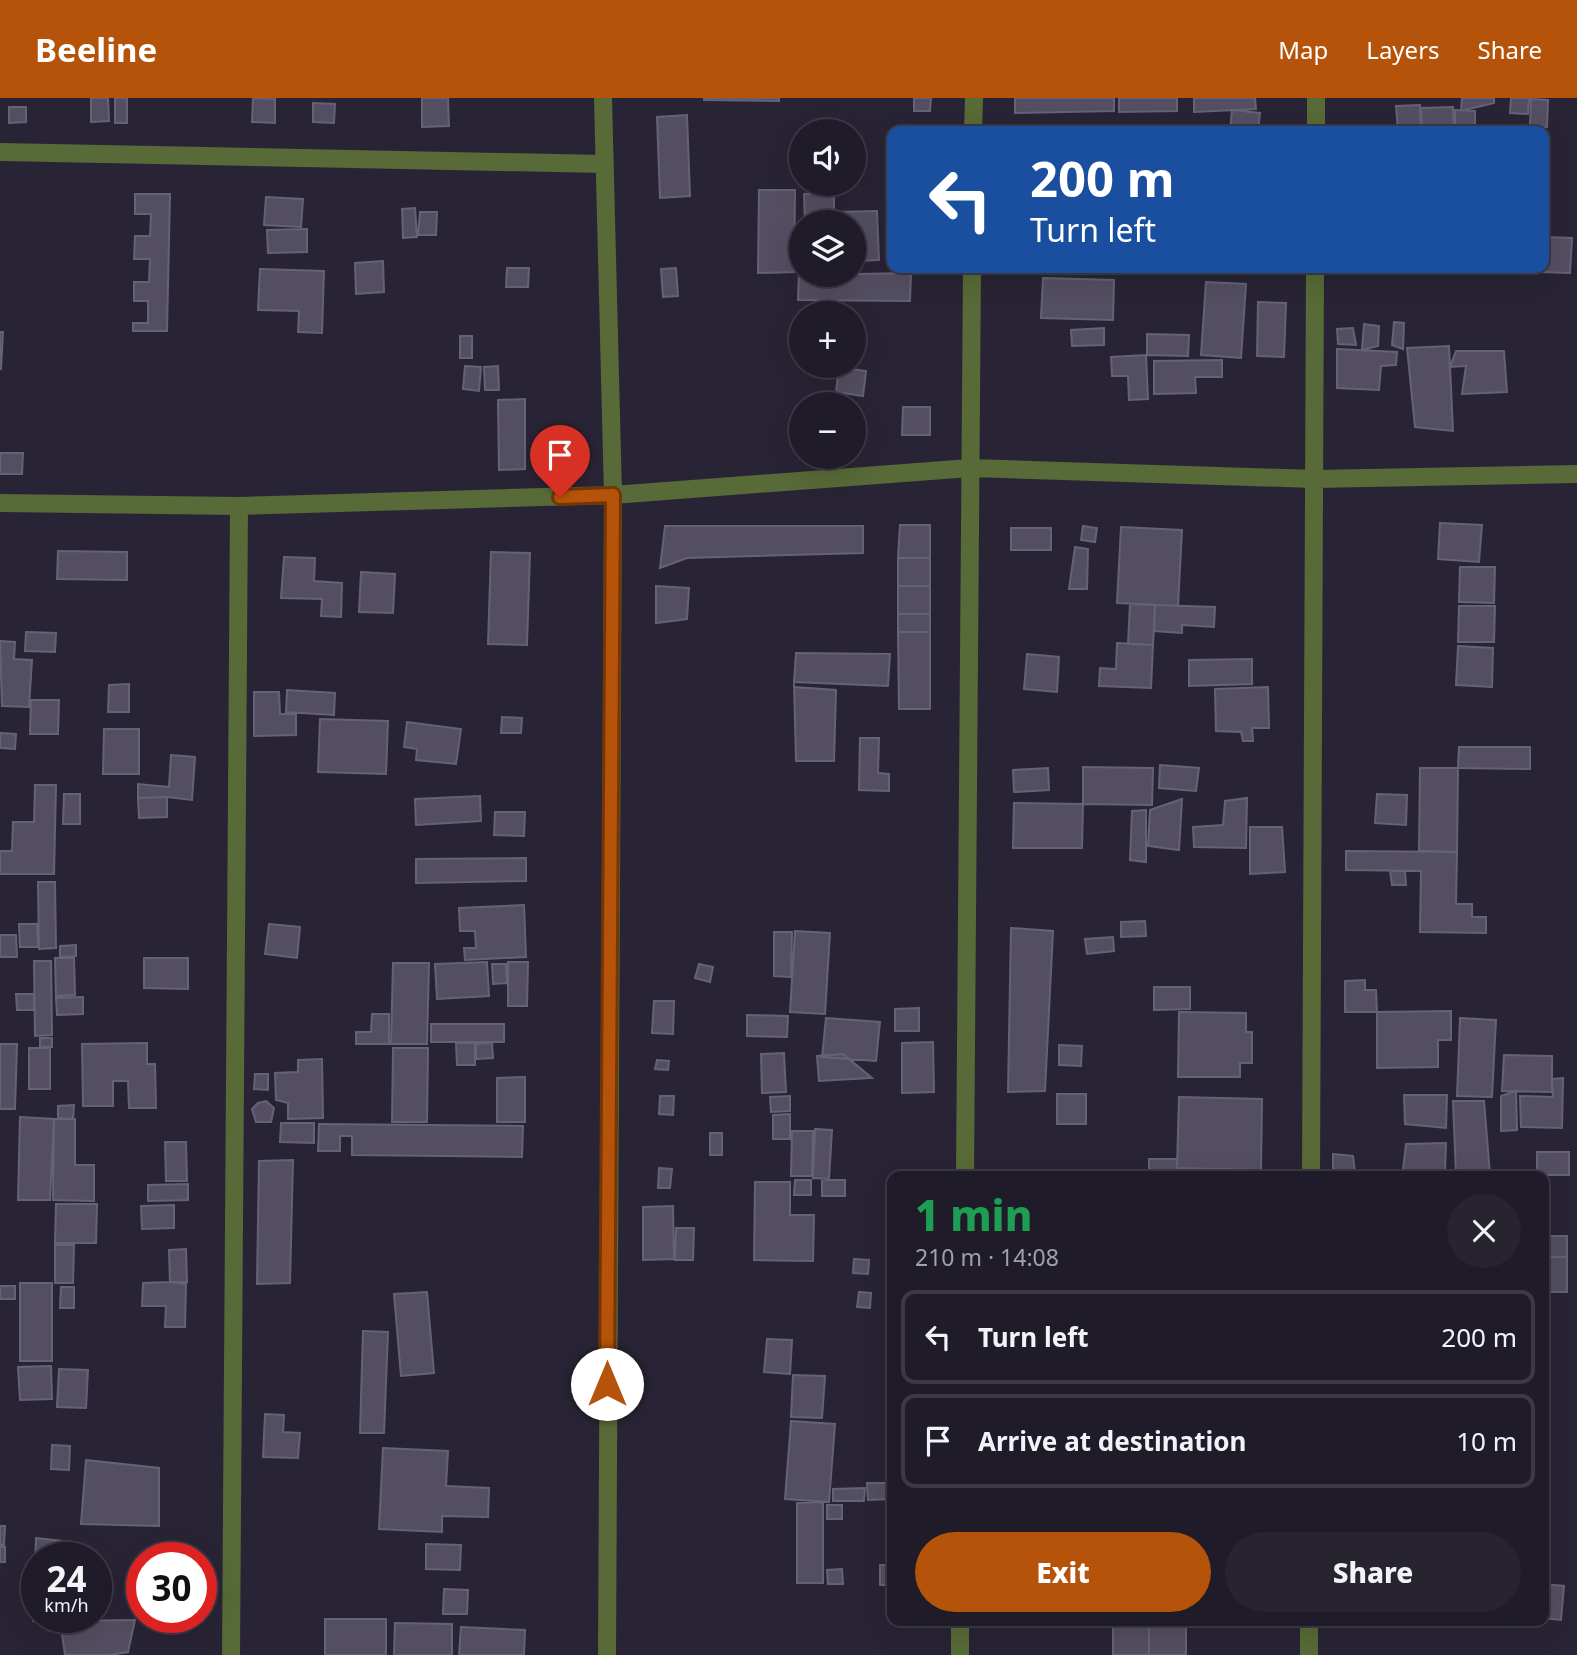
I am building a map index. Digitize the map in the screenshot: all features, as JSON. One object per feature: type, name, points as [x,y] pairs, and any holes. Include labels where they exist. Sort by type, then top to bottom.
[{"type":"street","points":[[603,98],[613,495],[607,1655]]},
{"type":"street","points":[[973,126],[974,98]]},
{"type":"street","points":[[1316,98],[1316,126]]},
{"type":"street","points":[[0,152],[604,164]]},
{"type":"street","points":[[965,1171],[972,273]]},
{"type":"street","points":[[1311,1171],[1315,273]]},
{"type":"street","points":[[0,503],[239,506],[613,495],[970,468],[1314,479],[1577,474]]},
{"type":"street","points":[[231,1655],[239,506]]},
{"type":"street","points":[[960,1626],[960,1655]]},
{"type":"street","points":[[1309,1626],[1309,1655]]},
{"type":"building","points":[[91,98],[108,98],[109,121],[91,122]]},
{"type":"building","points":[[115,98],[127,98],[127,123],[115,123]]},
{"type":"building","points":[[253,98],[275,99],[275,123],[252,122]]},
{"type":"building","points":[[422,98],[448,98],[449,126],[422,127]]},
{"type":"building","points":[[779,98],[779,101],[704,100]]},
{"type":"building","points":[[914,98],[931,98],[930,111],[914,111]]},
{"type":"building","points":[[1015,98],[1114,98],[1114,111],[1015,113]]},
{"type":"building","points":[[1119,98],[1177,98],[1177,111],[1119,112]]},
{"type":"building","points":[[1194,98],[1255,98],[1256,109],[1194,112]]},
{"type":"building","points":[[1462,98],[1494,98],[1494,103],[1461,111]]},
{"type":"building","points":[[1511,98],[1529,98],[1528,114],[1510,113]]},
{"type":"building","points":[[1531,99],[1548,100],[1547,126],[1530,126]]},
{"type":"building","points":[[313,103],[335,104],[334,123],[313,122]]},
{"type":"building","points":[[1420,105],[1421,126],[1398,126],[1396,106]]},
{"type":"building","points":[[9,107],[26,107],[26,122],[9,123]]},
{"type":"building","points":[[1453,107],[1454,126],[1422,126],[1421,108]]},
{"type":"building","points":[[1232,110],[1260,113],[1259,126],[1230,126]]},
{"type":"building","points":[[1455,110],[1475,111],[1475,126],[1455,126]]},
{"type":"building","points":[[687,115],[690,196],[660,198],[657,117]]},
{"type":"building","points":[[759,190],[789,190],[789,196],[795,196],[795,210],[789,210],[789,272],[758,273]]},
{"type":"building","points":[[135,194],[170,194],[167,331],[133,331],[133,323],[148,323],[148,301],[134,301],[134,282],[149,282],[150,259],[134,259],[135,236],[150,236],[151,214],[135,214]]},
{"type":"building","points":[[804,196],[834,196],[834,210],[805,210]]},
{"type":"building","points":[[266,197],[303,199],[301,227],[264,225]]},
{"type":"building","points":[[415,208],[417,237],[403,238],[402,209]]},
{"type":"building","points":[[866,211],[877,211],[879,260],[866,261]]},
{"type":"building","points":[[420,212],[437,212],[436,235],[418,235]]},
{"type":"building","points":[[307,229],[307,252],[268,253],[267,230]]},
{"type":"building","points":[[1549,237],[1572,238],[1570,273],[1549,272]]},
{"type":"building","points":[[383,261],[384,292],[356,294],[355,263]]},
{"type":"building","points":[[507,268],[529,268],[528,287],[506,287]]},
{"type":"building","points":[[676,268],[678,296],[663,297],[661,269]]},
{"type":"building","points":[[260,269],[324,271],[322,333],[298,332],[299,311],[258,310]]},
{"type":"building","points":[[911,273],[910,301],[798,300],[798,287],[866,287],[866,274]]},
{"type":"building","points":[[1043,278],[1114,280],[1113,320],[1041,318]]},
{"type":"building","points":[[1206,282],[1246,284],[1241,358],[1201,355]]},
{"type":"building","points":[[1258,302],[1286,303],[1284,357],[1257,356]]},
{"type":"building","points":[[1394,322],[1404,323],[1403,349],[1392,345]]},
{"type":"building","points":[[1364,324],[1379,326],[1378,346],[1362,350]]},
{"type":"building","points":[[1104,328],[1104,345],[1072,346],[1071,330]]},
{"type":"building","points":[[1353,328],[1356,345],[1338,344],[1337,329]]},
{"type":"building","points":[[0,332],[3,332],[1,369],[0,369]]},
{"type":"building","points":[[1147,334],[1189,335],[1188,356],[1147,355]]},
{"type":"building","points":[[460,336],[472,336],[472,358],[460,358]]},
{"type":"building","points":[[1449,346],[1453,431],[1415,427],[1407,348]]},
{"type":"building","points":[[1337,349],[1397,352],[1396,365],[1381,366],[1379,390],[1337,388]]},
{"type":"building","points":[[1456,351],[1504,351],[1507,392],[1462,394],[1466,366],[1450,367]]},
{"type":"building","points":[[1146,355],[1148,399],[1129,400],[1128,376],[1112,376],[1111,357]]},
{"type":"building","points":[[1222,360],[1222,377],[1195,377],[1196,393],[1154,394],[1154,361]]},
{"type":"building","points":[[465,366],[481,367],[479,391],[463,389]]},
{"type":"building","points":[[498,366],[499,390],[485,390],[484,367]]},
{"type":"building","points":[[838,378],[865,378],[863,392],[836,392]]},
{"type":"building","points":[[525,399],[525,469],[499,470],[498,400]]},
{"type":"building","points":[[903,407],[930,407],[930,435],[902,435]]},
{"type":"building","points":[[0,453],[23,453],[22,474],[0,474]]},
{"type":"building","points":[[1440,523],[1482,525],[1479,562],[1438,559]]},
{"type":"building","points":[[900,525],[930,525],[930,558],[898,558]]},
{"type":"building","points":[[665,526],[863,526],[863,553],[687,558],[660,568]]},
{"type":"building","points":[[1083,526],[1097,528],[1095,542],[1081,540]]},
{"type":"building","points":[[1121,527],[1182,530],[1178,606],[1117,603]]},
{"type":"building","points":[[1011,528],[1051,528],[1051,550],[1011,550]]},
{"type":"building","points":[[1075,547],[1088,549],[1087,589],[1069,589]]},
{"type":"building","points":[[58,551],[127,552],[127,580],[57,579]]},
{"type":"building","points":[[491,552],[530,553],[527,645],[488,644]]},
{"type":"building","points":[[284,557],[315,558],[314,581],[342,583],[341,617],[321,616],[322,599],[281,598]]},
{"type":"building","points":[[898,558],[930,558],[930,586],[898,586]]},
{"type":"building","points":[[1460,567],[1495,567],[1494,603],[1459,602]]},
{"type":"building","points":[[361,572],[395,574],[393,613],[359,612]]},
{"type":"building","points":[[656,586],[689,588],[687,619],[656,623]]},
{"type":"building","points":[[898,586],[930,586],[930,614],[898,614]]},
{"type":"building","points":[[1130,604],[1155,605],[1153,645],[1128,644]]},
{"type":"building","points":[[1155,605],[1215,607],[1214,627],[1182,625],[1182,633],[1154,631]]},
{"type":"building","points":[[1459,606],[1495,606],[1494,642],[1458,642]]},
{"type":"building","points":[[898,614],[930,614],[930,632],[898,632]]},
{"type":"building","points":[[26,632],[56,633],[55,652],[25,651]]},
{"type":"building","points":[[898,632],[930,632],[930,709],[899,709]]},
{"type":"building","points":[[0,641],[15,642],[14,659],[32,660],[29,707],[2,706]]},
{"type":"building","points":[[1117,643],[1153,645],[1151,688],[1099,686],[1100,668],[1116,669]]},
{"type":"building","points":[[1458,646],[1493,648],[1492,687],[1456,685]]},
{"type":"building","points":[[796,653],[890,654],[888,686],[794,682]]},
{"type":"building","points":[[1027,654],[1059,657],[1057,692],[1024,689]]},
{"type":"building","points":[[1252,659],[1252,684],[1189,686],[1189,660]]},
{"type":"building","points":[[129,684],[129,712],[108,712],[109,685]]},
{"type":"building","points":[[794,687],[836,690],[834,761],[796,761]]},
{"type":"building","points":[[1268,687],[1269,728],[1252,728],[1253,741],[1243,741],[1241,732],[1216,731],[1215,689]]},
{"type":"building","points":[[287,690],[335,693],[334,715],[286,712]]},
{"type":"building","points":[[254,692],[279,692],[280,714],[296,714],[296,735],[254,736]]},
{"type":"building","points":[[31,700],[59,700],[58,734],[30,734]]},
{"type":"building","points":[[502,717],[522,718],[521,733],[501,733]]},
{"type":"building","points":[[320,719],[388,721],[386,774],[318,772]]},
{"type":"building","points":[[407,722],[461,729],[456,764],[416,760],[417,749],[404,747]]},
{"type":"building","points":[[104,729],[139,729],[139,774],[103,774]]},
{"type":"building","points":[[0,733],[16,734],[15,749],[0,748]]},
{"type":"building","points":[[860,738],[879,738],[878,773],[889,774],[889,791],[859,790]]},
{"type":"building","points":[[1459,747],[1530,747],[1530,769],[1458,768]]},
{"type":"building","points":[[171,755],[195,757],[192,800],[138,798],[138,784],[169,787]]},
{"type":"building","points":[[1160,765],[1199,768],[1196,791],[1159,788]]},
{"type":"building","points":[[1083,767],[1153,768],[1152,805],[1083,804]]},
{"type":"building","points":[[1048,768],[1049,790],[1014,792],[1013,770]]},
{"type":"building","points":[[1420,768],[1458,768],[1457,852],[1419,851]]},
{"type":"building","points":[[35,785],[56,785],[54,874],[0,874],[0,851],[12,851],[13,822],[34,822]]},
{"type":"building","points":[[64,794],[80,794],[80,824],[63,824]]},
{"type":"building","points":[[1377,794],[1407,795],[1406,825],[1375,823]]},
{"type":"building","points":[[480,796],[481,821],[416,825],[415,799]]},
{"type":"building","points":[[167,797],[167,817],[139,818],[138,798]]},
{"type":"building","points":[[1247,798],[1246,848],[1194,847],[1193,827],[1223,825],[1225,801]]},
{"type":"building","points":[[1182,799],[1179,850],[1148,846],[1150,810]]},
{"type":"building","points":[[1014,803],[1083,804],[1082,848],[1013,848]]},
{"type":"building","points":[[1146,810],[1146,862],[1130,860],[1132,811]]},
{"type":"building","points":[[495,812],[525,812],[524,836],[494,835]]},
{"type":"building","points":[[1250,827],[1282,827],[1285,872],[1250,874]]},
{"type":"building","points":[[1346,851],[1457,852],[1456,904],[1472,904],[1472,917],[1486,917],[1486,933],[1420,932],[1421,871],[1346,870]]},
{"type":"building","points":[[526,858],[526,881],[416,883],[416,859]]},
{"type":"building","points":[[1390,871],[1405,871],[1406,885],[1392,885]]},
{"type":"building","points":[[38,882],[55,882],[56,948],[39,949]]},
{"type":"building","points":[[524,905],[526,957],[465,960],[464,948],[476,948],[475,931],[460,931],[459,908]]},
{"type":"building","points":[[1145,921],[1146,936],[1121,937],[1121,922]]},
{"type":"building","points":[[19,924],[37,924],[38,947],[20,947]]},
{"type":"building","points":[[269,924],[300,927],[297,958],[265,954]]},
{"type":"building","points":[[1011,928],[1053,931],[1045,1091],[1008,1092]]},
{"type":"building","points":[[795,931],[830,933],[825,1014],[790,1012]]},
{"type":"building","points":[[774,932],[792,932],[791,977],[774,976]]},
{"type":"building","points":[[0,935],[16,935],[17,957],[0,957]]},
{"type":"building","points":[[1113,937],[1114,951],[1087,954],[1085,939]]},
{"type":"building","points":[[76,945],[76,956],[60,957],[60,946]]},
{"type":"building","points":[[55,958],[74,958],[75,995],[56,996]]},
{"type":"building","points":[[144,958],[188,958],[188,989],[144,988]]},
{"type":"building","points":[[34,961],[51,961],[52,1035],[35,1036]]},
{"type":"building","points":[[487,962],[489,996],[437,999],[435,964]]},
{"type":"building","points":[[508,962],[528,962],[527,1006],[508,1006]]},
{"type":"building","points":[[393,963],[429,963],[427,1044],[391,1044]]},
{"type":"building","points":[[492,964],[506,964],[507,983],[493,984]]},
{"type":"building","points":[[699,964],[713,967],[710,982],[695,978]]},
{"type":"building","points":[[1365,980],[1365,990],[1376,990],[1377,1012],[1345,1012],[1345,981]]},
{"type":"building","points":[[1154,987],[1190,987],[1190,1009],[1154,1010]]},
{"type":"building","points":[[16,994],[34,994],[34,1010],[17,1010]]},
{"type":"building","points":[[83,997],[83,1014],[57,1015],[56,998]]},
{"type":"building","points":[[654,1001],[674,1001],[673,1034],[652,1033]]},
{"type":"building","points":[[919,1008],[919,1031],[895,1031],[895,1009]]},
{"type":"building","points":[[1451,1011],[1451,1040],[1438,1040],[1438,1067],[1377,1068],[1377,1012]]},
{"type":"building","points":[[1179,1012],[1246,1013],[1246,1032],[1252,1032],[1252,1063],[1240,1063],[1240,1077],[1178,1077]]},
{"type":"building","points":[[372,1014],[389,1014],[389,1044],[356,1044],[356,1032],[371,1032]]},
{"type":"building","points":[[747,1015],[788,1016],[787,1037],[747,1036]]},
{"type":"building","points":[[826,1018],[880,1022],[876,1061],[822,1057]]},
{"type":"building","points":[[1460,1018],[1496,1020],[1492,1097],[1457,1096]]},
{"type":"building","points":[[431,1024],[504,1024],[504,1042],[431,1042]]},
{"type":"building","points":[[40,1038],[52,1038],[52,1047],[40,1047]]},
{"type":"building","points":[[933,1042],[934,1092],[902,1093],[902,1043]]},
{"type":"building","points":[[147,1043],[147,1064],[155,1064],[156,1108],[129,1108],[128,1081],[113,1081],[113,1106],[83,1106],[82,1044]]},
{"type":"building","points":[[456,1043],[475,1043],[475,1065],[457,1065]]},
{"type":"building","points":[[492,1043],[493,1058],[476,1059],[476,1044]]},
{"type":"building","points":[[0,1044],[17,1044],[15,1109],[0,1109]]},
{"type":"building","points":[[1059,1045],[1082,1046],[1081,1066],[1059,1065]]},
{"type":"building","points":[[29,1048],[50,1048],[50,1089],[29,1089]]},
{"type":"building","points":[[393,1048],[428,1048],[427,1122],[392,1122]]},
{"type":"building","points":[[784,1053],[786,1092],[762,1093],[761,1054]]},
{"type":"building","points":[[843,1054],[872,1078],[819,1081],[817,1056]]},
{"type":"building","points":[[1504,1055],[1552,1056],[1552,1092],[1502,1091]]},
{"type":"building","points":[[322,1059],[323,1118],[288,1119],[288,1103],[276,1100],[275,1073],[298,1072],[298,1060]]},
{"type":"building","points":[[657,1060],[669,1061],[668,1070],[655,1069]]},
{"type":"building","points":[[255,1074],[268,1074],[268,1090],[254,1089]]},
{"type":"building","points":[[525,1077],[525,1122],[497,1122],[497,1078]]},
{"type":"building","points":[[1563,1078],[1562,1128],[1521,1127],[1520,1096],[1553,1097],[1552,1079]]},
{"type":"building","points":[[1516,1091],[1517,1130],[1501,1131],[1501,1096]]},
{"type":"building","points":[[1057,1094],[1086,1094],[1086,1124],[1057,1124]]},
{"type":"building","points":[[1404,1095],[1447,1095],[1446,1128],[1405,1124]]},
{"type":"building","points":[[660,1096],[674,1096],[673,1115],[659,1114]]},
{"type":"building","points":[[790,1096],[790,1111],[771,1112],[770,1097]]},
{"type":"building","points":[[1179,1097],[1262,1099],[1261,1170],[1177,1168]]},
{"type":"building","points":[[266,1101],[274,1108],[271,1122],[256,1122],[252,1109],[258,1103]]},
{"type":"building","points":[[1453,1101],[1484,1101],[1490,1171],[1456,1171]]},
{"type":"building","points":[[74,1105],[73,1119],[58,1118],[58,1106]]},
{"type":"building","points":[[790,1114],[790,1139],[773,1139],[773,1115]]},
{"type":"building","points":[[20,1117],[54,1119],[50,1200],[18,1200]]},
{"type":"building","points":[[54,1119],[75,1119],[75,1165],[94,1165],[94,1201],[53,1200]]},
{"type":"building","points":[[281,1123],[314,1123],[314,1143],[280,1142]]},
{"type":"building","points":[[319,1124],[523,1126],[522,1157],[352,1155],[352,1136],[340,1136],[340,1151],[318,1151]]},
{"type":"building","points":[[815,1129],[832,1130],[829,1179],[813,1178]]},
{"type":"building","points":[[792,1131],[813,1131],[812,1176],[791,1176]]},
{"type":"building","points":[[710,1133],[722,1133],[722,1155],[710,1155]]},
{"type":"building","points":[[165,1142],[186,1142],[187,1181],[166,1181]]},
{"type":"building","points":[[1446,1143],[1445,1171],[1403,1170],[1406,1144]]},
{"type":"building","points":[[1537,1152],[1569,1152],[1569,1175],[1549,1175],[1549,1171],[1537,1171]]},
{"type":"building","points":[[1333,1154],[1353,1156],[1355,1171],[1333,1171]]},
{"type":"building","points":[[1149,1159],[1177,1159],[1177,1171],[1149,1171]]},
{"type":"building","points":[[293,1160],[290,1283],[257,1284],[259,1161]]},
{"type":"building","points":[[659,1168],[672,1169],[670,1188],[658,1188]]},
{"type":"building","points":[[795,1180],[811,1180],[811,1195],[794,1195]]},
{"type":"building","points":[[822,1180],[845,1180],[845,1196],[822,1196]]},
{"type":"building","points":[[755,1182],[790,1182],[790,1215],[814,1215],[813,1261],[754,1260]]},
{"type":"building","points":[[188,1184],[188,1200],[148,1201],[148,1185]]},
{"type":"building","points":[[56,1204],[97,1204],[96,1243],[55,1243]]},
{"type":"building","points":[[174,1205],[174,1228],[142,1229],[141,1206]]},
{"type":"building","points":[[673,1206],[674,1259],[643,1260],[643,1207]]},
{"type":"building","points":[[676,1228],[694,1228],[693,1260],[675,1260]]},
{"type":"building","points":[[1549,1236],[1567,1236],[1567,1257],[1549,1257]]},
{"type":"building","points":[[55,1245],[74,1245],[73,1283],[55,1283]]},
{"type":"building","points":[[186,1249],[187,1282],[170,1282],[169,1250]]},
{"type":"building","points":[[1549,1257],[1567,1257],[1567,1292],[1549,1292]]},
{"type":"building","points":[[854,1259],[869,1260],[868,1274],[853,1273]]},
{"type":"building","points":[[20,1283],[52,1283],[52,1361],[20,1361]]},
{"type":"building","points":[[143,1283],[186,1284],[185,1327],[165,1327],[166,1306],[142,1306]]},
{"type":"building","points":[[0,1286],[15,1286],[15,1299],[0,1299]]},
{"type":"building","points":[[61,1287],[74,1287],[74,1308],[60,1308]]},
{"type":"building","points":[[427,1292],[434,1373],[401,1376],[394,1294]]},
{"type":"building","points":[[859,1292],[871,1293],[870,1308],[857,1307]]},
{"type":"building","points":[[363,1331],[388,1332],[384,1433],[360,1433]]},
{"type":"building","points":[[767,1339],[792,1340],[790,1374],[764,1372]]},
{"type":"building","points":[[51,1366],[52,1399],[20,1400],[18,1367]]},
{"type":"building","points":[[59,1369],[88,1370],[86,1408],[57,1407]]},
{"type":"building","points":[[793,1375],[825,1376],[822,1418],[791,1417]]},
{"type":"building","points":[[265,1414],[284,1415],[283,1432],[300,1433],[298,1458],[263,1457]]},
{"type":"building","points":[[791,1421],[835,1424],[829,1502],[785,1499]]},
{"type":"building","points":[[52,1445],[70,1446],[69,1470],[51,1469]]},
{"type":"building","points":[[383,1448],[448,1451],[446,1486],[489,1488],[488,1517],[442,1516],[442,1532],[379,1529]]},
{"type":"building","points":[[86,1460],[159,1468],[159,1526],[81,1524]]},
{"type":"building","points":[[867,1483],[887,1483],[887,1499],[868,1500]]},
{"type":"building","points":[[865,1488],[864,1501],[833,1501],[833,1489]]},
{"type":"building","points":[[823,1502],[823,1583],[797,1583],[797,1503]]},
{"type":"building","points":[[827,1505],[842,1505],[842,1519],[827,1519]]},
{"type":"building","points":[[0,1526],[5,1526],[4,1545],[0,1545]]},
{"type":"building","points":[[36,1538],[62,1541],[62,1542],[36,1542]]},
{"type":"building","points":[[426,1544],[461,1545],[460,1570],[426,1569]]},
{"type":"building","points":[[0,1547],[5,1547],[5,1562],[0,1562]]},
{"type":"building","points":[[880,1565],[887,1565],[887,1585],[880,1585]]},
{"type":"building","points":[[842,1569],[843,1584],[828,1584],[827,1570]]},
{"type":"building","points":[[1549,1584],[1564,1586],[1561,1620],[1549,1619]]},
{"type":"building","points":[[444,1589],[468,1590],[467,1614],[443,1614]]},
{"type":"building","points":[[325,1619],[386,1619],[386,1655],[325,1655]]},
{"type":"building","points":[[112,1620],[126,1620],[126,1633],[132,1633],[128,1652],[110,1655],[65,1655],[62,1633],[112,1633]]},
{"type":"building","points":[[395,1623],[452,1624],[452,1655],[394,1655]]},
{"type":"building","points":[[1113,1626],[1149,1626],[1149,1655],[1113,1655]]},
{"type":"building","points":[[1149,1626],[1186,1626],[1186,1655],[1149,1655]]},
{"type":"building","points":[[461,1627],[525,1630],[524,1655],[459,1655]]},
{"type":"route","points":[[560,497],[613,495],[607,1384]]}]
